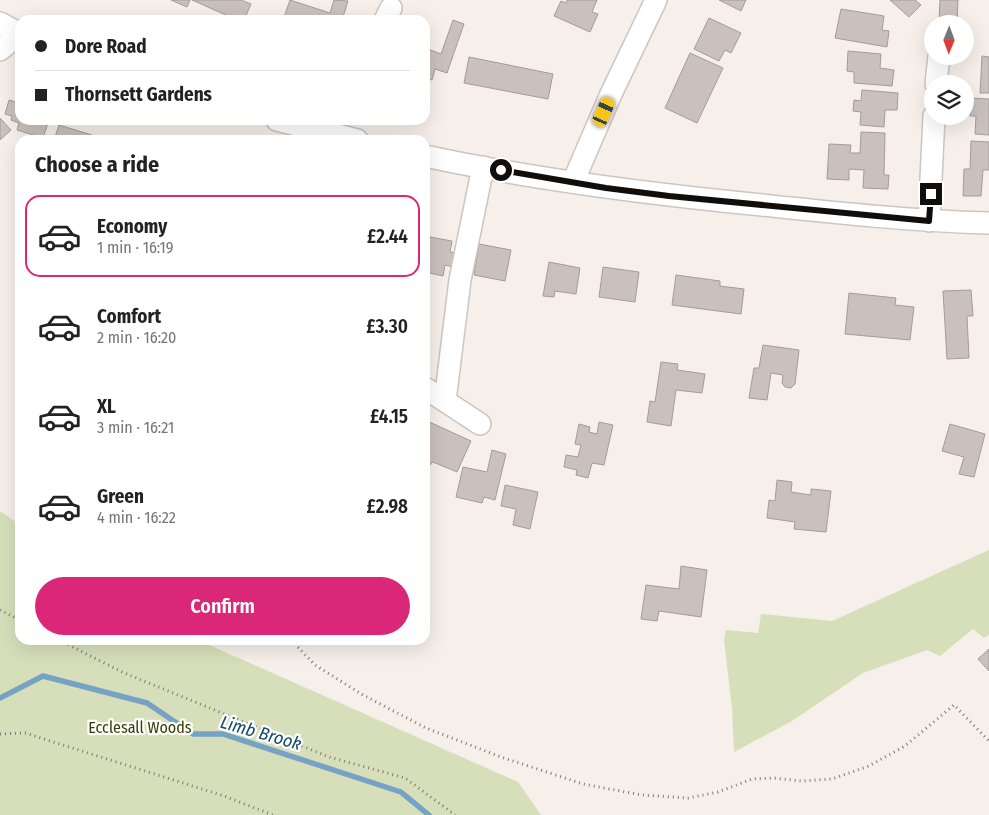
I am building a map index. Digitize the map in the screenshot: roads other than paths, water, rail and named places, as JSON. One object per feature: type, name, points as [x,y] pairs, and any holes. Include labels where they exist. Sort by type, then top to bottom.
[{"type":"street","points":[[572,182],[656,0]]},
{"type":"street","points":[[0,23],[15,31]]},
{"type":"street","points":[[0,50],[15,38]]},
{"type":"street","points":[[929,221],[934,125]]},
{"type":"street","points":[[323,126],[345,135]]},
{"type":"street","points":[[430,157],[572,182],[678,197],[929,221],[989,223]]},
{"type":"street","points":[[445,401],[460,280],[484,167]]},
{"type":"street","points":[[430,391],[480,424]]},
{"type":"waterway","name":"Limb Brook","points":[[0,698],[43,676],[147,703],[193,734],[223,734],[401,792],[429,815]]},
{"type":"park label","name":"Ecclesall Woods","points":[[140,727]]}]
